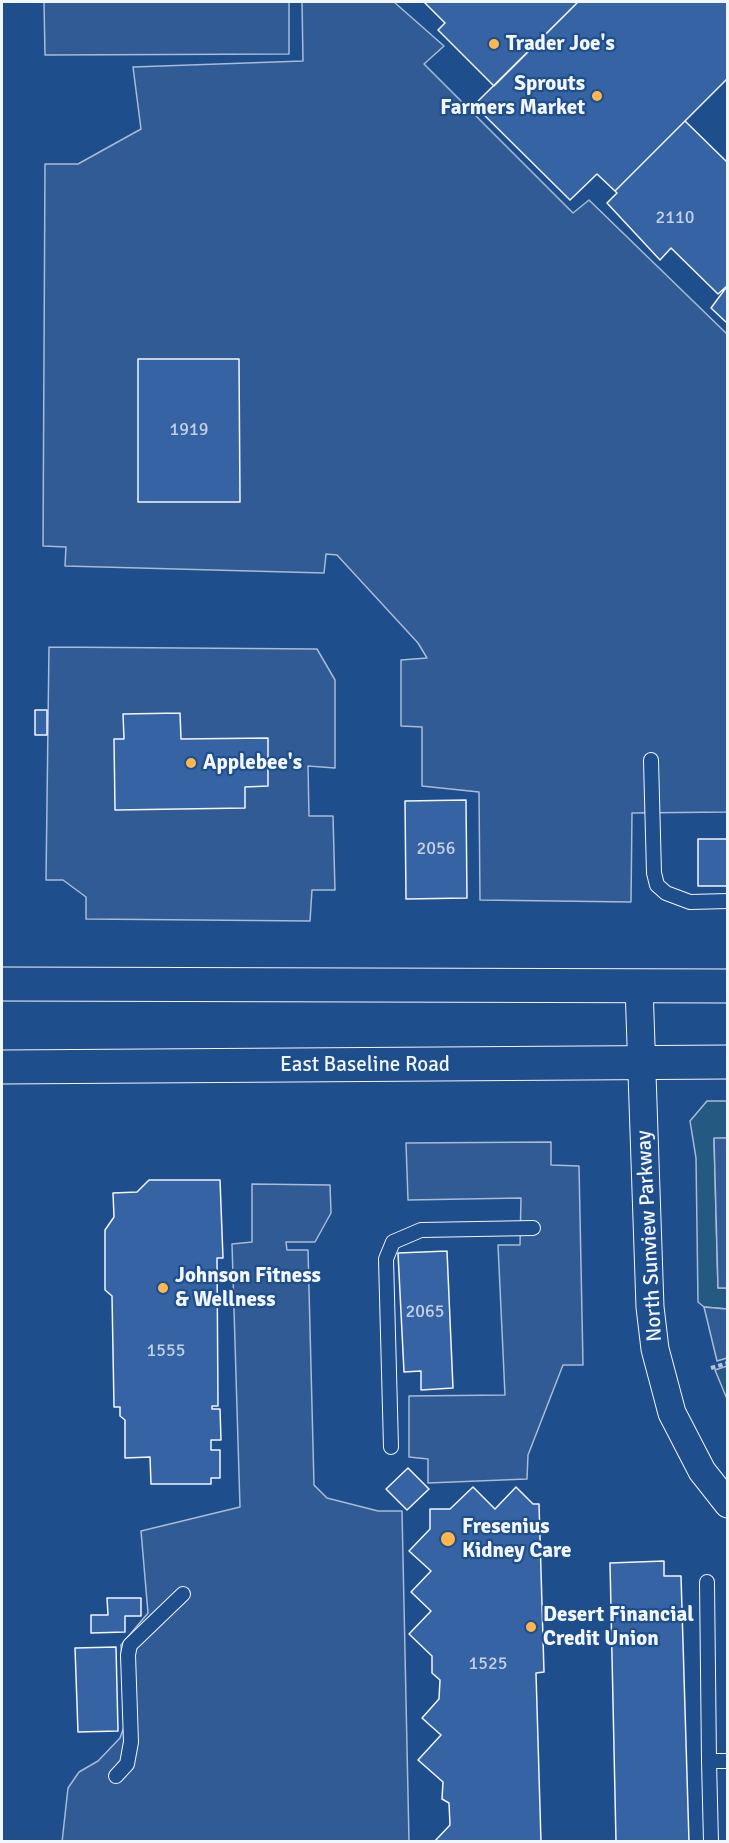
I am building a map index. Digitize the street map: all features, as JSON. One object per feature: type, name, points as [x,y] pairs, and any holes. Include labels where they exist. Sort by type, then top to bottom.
[{"type":"main road","points":[[2,984],[728,986]]},
{"type":"main road","name":"East Baseline Road","points":[[2,1067],[728,1062]]},
{"type":"street","name":"North Sunview Parkway","points":[[639,986],[650,1307],[655,1349],[672,1413],[702,1471],[728,1504]]},
{"type":"lane","points":[[651,760],[654,873],[657,885],[666,893],[690,902],[728,901]]},
{"type":"lane","points":[[392,1447],[386,1259],[393,1242],[421,1230],[533,1228]]},
{"type":"lane","points":[[707,1582],[711,1842]]},
{"type":"lane","points":[[116,1776],[127,1764],[131,1742],[128,1655],[130,1645],[183,1594]]},
{"type":"lane","points":[[709,1761],[728,1761]]},
{"type":"path","points":[[711,1368],[728,1363]]},
{"type":"shaded area","points":[[44,2],[289,2],[289,54],[45,55]]},
{"type":"shaded area","points":[[302,2],[394,2],[444,46],[424,64],[573,213],[589,200],[727,334],[727,812],[632,813],[631,902],[480,900],[479,792],[422,786],[422,727],[401,726],[401,660],[427,658],[418,643],[337,555],[326,554],[324,573],[65,566],[66,547],[43,546],[45,164],[78,164],[141,129],[133,67],[303,61]]},
{"type":"shaded area","points":[[49,647],[317,649],[335,680],[335,768],[308,766],[309,816],[333,816],[335,890],[312,890],[310,921],[86,919],[86,897],[63,880],[46,880]]},
{"type":"shaded area","points":[[707,1101],[727,1101],[727,1138],[714,1139],[718,1288],[727,1288],[727,1309],[704,1307],[698,1302],[696,1158],[690,1121]]},
{"type":"shaded area","points":[[714,1138],[727,1138],[727,1288],[718,1288]]},
{"type":"shaded area","points":[[551,1142],[551,1165],[579,1166],[583,1365],[563,1365],[528,1455],[527,1479],[428,1483],[428,1459],[409,1457],[409,1396],[505,1395],[498,1245],[520,1245],[521,1198],[408,1200],[406,1143]]},
{"type":"shaded area","points":[[252,1184],[330,1185],[331,1213],[315,1242],[286,1242],[287,1250],[308,1250],[314,1485],[327,1498],[378,1511],[402,1511],[409,1841],[62,1842],[68,1788],[79,1772],[98,1761],[120,1738],[124,1727],[121,1645],[148,1613],[141,1531],[240,1507],[232,1244],[252,1242]]},
{"type":"shaded area","points":[[704,1307],[727,1309],[727,1358],[717,1361]]},
{"type":"shaded area","points":[[728,1366],[727,1399],[715,1370]]},
{"type":"building","name":"Trader Joe's","points":[[424,2],[578,2],[494,86],[438,30],[445,23]]},
{"type":"building","name":"Sprouts Farmers Market","points":[[578,2],[728,2],[728,78],[615,191],[597,174],[570,200],[474,105]]},
{"type":"building","points":[[685,121],[728,163],[728,285],[718,294],[671,248],[660,260],[607,203],[617,193],[615,191]]},
{"type":"building","points":[[728,285],[728,324],[711,308]]},
{"type":"building","points":[[138,359],[239,359],[240,502],[138,502]]},
{"type":"building","points":[[35,710],[47,710],[47,735],[35,735]]},
{"type":"building","name":"Applebee's","points":[[180,713],[181,739],[268,738],[268,786],[245,787],[245,808],[115,810],[114,739],[124,739],[123,714]]},
{"type":"building","points":[[466,800],[467,898],[406,899],[405,801]]},
{"type":"building","points":[[698,839],[728,839],[728,886],[698,886]]},
{"type":"building","points":[[149,1180],[220,1180],[223,1258],[217,1258],[218,1406],[212,1406],[212,1409],[220,1409],[221,1440],[211,1440],[211,1450],[220,1450],[220,1478],[211,1478],[211,1484],[151,1484],[150,1457],[125,1458],[125,1420],[120,1416],[120,1407],[114,1407],[112,1296],[105,1290],[105,1230],[114,1217],[113,1193],[137,1192]]},
{"type":"building","points":[[447,1251],[453,1388],[421,1390],[421,1371],[404,1372],[398,1253]]},
{"type":"building","points":[[408,1468],[429,1489],[407,1510],[386,1489]]},
{"type":"building","points":[[473,1487],[495,1509],[516,1487],[533,1504],[539,1504],[544,1672],[536,1673],[541,1842],[434,1842],[450,1825],[449,1803],[442,1799],[443,1782],[418,1760],[441,1735],[422,1718],[439,1699],[440,1680],[432,1673],[432,1656],[409,1634],[431,1611],[411,1592],[431,1571],[409,1551],[430,1529],[430,1509],[450,1509]]},
{"type":"building","points":[[664,1561],[664,1576],[681,1576],[689,1842],[616,1842],[610,1563]]},
{"type":"building","points":[[107,1598],[141,1598],[141,1616],[125,1616],[125,1632],[91,1633],[91,1615],[108,1615]]},
{"type":"building","points":[[116,1647],[118,1731],[78,1732],[75,1648]]},
{"type":"place","name":"Trader Joe's","points":[[494,44]]},
{"type":"place","name":"Sprouts Farmers Market","points":[[597,96]]},
{"type":"place","name":"Applebee's","points":[[191,763]]},
{"type":"place","name":"Johnson Fitness & Wellness","points":[[163,1288]]},
{"type":"place","name":"Fresenius Kidney Care","points":[[448,1539]]},
{"type":"place","name":"Desert Financial Credit Union","points":[[531,1627]]}]
